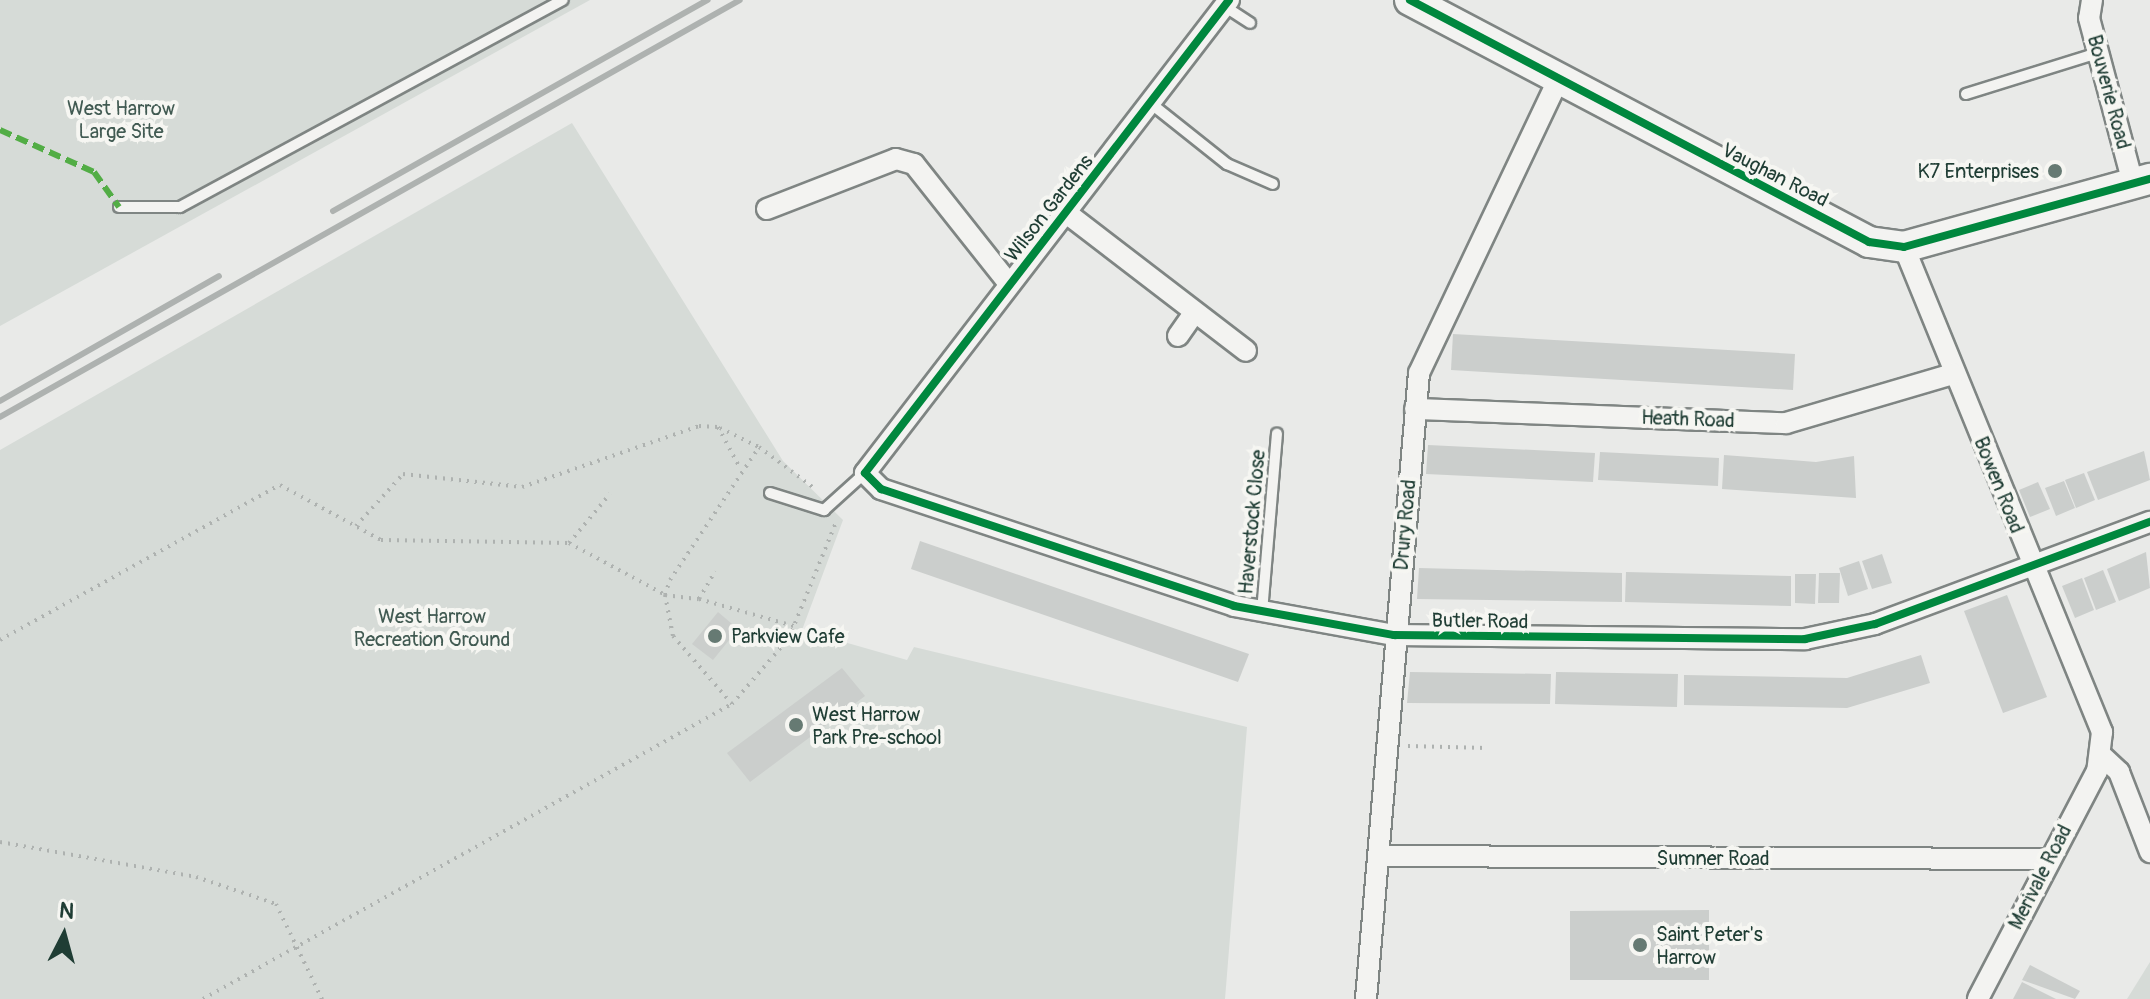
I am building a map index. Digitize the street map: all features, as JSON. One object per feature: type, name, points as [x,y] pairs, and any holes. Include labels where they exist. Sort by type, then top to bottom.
[{"type":"street","name":"Vaughan Road","points":[[1410,0],[1557,82],[1869,242],[1904,247],[2142,181]]},
{"type":"street","name":"Bouverie Road","points":[[2092,0],[2098,53],[2142,181]]},
{"type":"street","name":"Wilson Gardens","points":[[865,473],[1009,284],[1069,215],[1149,102],[1227,3]]},
{"type":"street","name":"Drury Road","points":[[1366,999],[1415,409],[1431,340],[1557,82]]},
{"type":"street","name":"Wilson Gardens","points":[[767,209],[896,159],[914,164],[1009,284]]},
{"type":"street","name":"Wilson Gardens","points":[[1069,215],[1246,351]]},
{"type":"street","name":"Bowen Road","points":[[1904,247],[2032,568],[2102,732],[2101,755],[2119,772],[2150,852]]},
{"type":"street","points":[[1178,336],[1195,312]]},
{"type":"street","name":"Heath Road","points":[[1415,409],[1786,423],[1953,374]]},
{"type":"street","name":"Butler Road","points":[[865,473],[881,489],[1262,612],[1394,635],[1805,639],[1875,624],[2150,522]]},
{"type":"street","name":"Merivale Road","points":[[1978,999],[2101,755]]},
{"type":"street","name":"Sumner Road","points":[[1378,856],[2048,859]]},
{"type":"lane","points":[[119,207],[180,207],[563,0]]},
{"type":"lane","points":[[1227,3],[1250,23]]},
{"type":"lane","points":[[1966,94],[2098,53]]},
{"type":"lane","points":[[1149,102],[1227,164],[1273,184]]},
{"type":"lane","name":"Haverstock Close","points":[[1262,612],[1277,434]]},
{"type":"lane","points":[[770,493],[824,510],[865,473]]},
{"type":"path","points":[[718,427],[740,468]]},
{"type":"path","points":[[356,526],[403,474],[522,487],[675,433],[718,427],[759,447],[822,495]]},
{"type":"path","points":[[732,704],[673,636],[665,595],[740,468],[759,447]]},
{"type":"path","points":[[0,640],[280,485],[381,540],[569,543],[665,595],[699,599],[794,626]]},
{"type":"path","points":[[569,543],[610,494]]},
{"type":"path","points":[[203,999],[732,704],[774,664],[794,626],[839,516]]},
{"type":"path","points":[[699,599],[715,571]]},
{"type":"path","points":[[1386,746],[1487,748]]},
{"type":"path","points":[[0,842],[210,881],[276,904],[300,944],[322,999]]},
{"type":"green space","name":"West Harrow Large Site","points":[[0,0],[590,0],[0,326]]},
{"type":"green space","name":"West Harrow Recreation Ground","points":[[572,123],[783,461],[843,520],[802,630],[907,660],[914,647],[1247,727],[1225,999],[0,999],[0,450]]},
{"type":"green space","points":[[2150,962],[2150,999],[2127,999]]},
{"type":"building","points":[[1453,334],[1795,354],[1793,390],[1451,370]]},
{"type":"building","points":[[1428,445],[1595,453],[1593,482],[1426,474]]},
{"type":"building","points":[[2144,451],[2150,480],[2098,500],[2087,472]]},
{"type":"building","points":[[1600,452],[1719,458],[1718,486],[1598,480]]},
{"type":"building","points":[[1724,455],[1816,462],[1854,456],[1856,498],[1722,489]]},
{"type":"building","points":[[2084,473],[2095,500],[2076,508],[2065,480]]},
{"type":"building","points":[[2064,481],[2075,508],[2056,516],[2045,488]]},
{"type":"building","points":[[2038,482],[2050,509],[2030,517],[2019,490]]},
{"type":"building","points":[[920,541],[1249,654],[1238,682],[911,569]]},
{"type":"building","points":[[2146,552],[2150,588],[2119,601],[2107,569]]},
{"type":"building","points":[[1882,554],[1892,583],[1872,589],[1862,561]]},
{"type":"building","points":[[1859,561],[1868,589],[1848,596],[1839,568]]},
{"type":"building","points":[[1419,568],[1622,573],[1622,602],[1417,599]]},
{"type":"building","points":[[2103,570],[2116,602],[2096,610],[2084,578]]},
{"type":"building","points":[[1626,572],[1791,576],[1791,606],[1625,602]]},
{"type":"building","points":[[1819,573],[1840,573],[1839,603],[1818,603]]},
{"type":"building","points":[[1795,574],[1816,574],[1815,604],[1795,603]]},
{"type":"building","points":[[2082,578],[2094,610],[2075,618],[2062,586]]},
{"type":"building","points":[[2007,595],[2047,697],[2003,713],[1964,611]]},
{"type":"building","name":"Parkview Cafe","points":[[718,612],[738,629],[713,660],[692,644]]},
{"type":"building","points":[[1921,655],[1930,683],[1847,708],[1684,705],[1684,675],[1847,678]]},
{"type":"building","name":"West Harrow Park Pre-school","points":[[842,668],[865,696],[750,782],[727,753]]},
{"type":"building","points":[[1410,672],[1551,674],[1550,704],[1407,703]]},
{"type":"building","points":[[1556,672],[1678,674],[1677,707],[1555,704]]},
{"type":"building","name":"Saint Peter's Harrow","points":[[1709,910],[1709,980],[1570,980],[1570,911]]},
{"type":"building","points":[[2030,965],[2080,991],[2075,999],[2022,980]]},
{"type":"building","points":[[2022,982],[2056,999],[2013,999]]},
{"type":"railway","points":[[333,211],[708,0]]},
{"type":"railway","points":[[0,417],[740,0]]},
{"type":"railway","points":[[0,401],[219,276]]},
{"type":"marked path","points":[[0,130],[94,172],[119,207]]},
{"type":"cycle path","points":[[1229,0],[865,473],[881,489],[1234,606],[1394,635],[1805,639],[1875,624],[2150,522]]},
{"type":"cycle path","points":[[1410,0],[1869,242],[1904,247],[2150,179]]},
{"type":"place","name":"K7 Enterprises","points":[[2055,171]]},
{"type":"place","name":"Parkview Cafe","points":[[715,636]]},
{"type":"place","name":"West Harrow Park Pre-school","points":[[796,725]]},
{"type":"place","name":"Saint Peter's Harrow","points":[[1640,945]]}]
